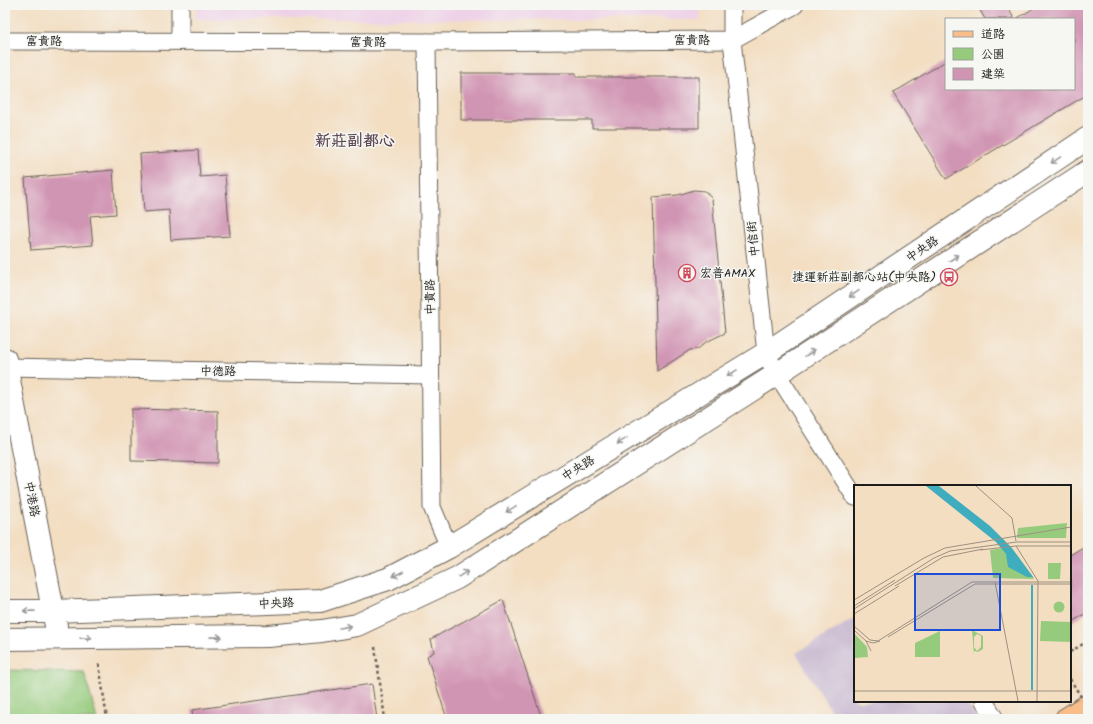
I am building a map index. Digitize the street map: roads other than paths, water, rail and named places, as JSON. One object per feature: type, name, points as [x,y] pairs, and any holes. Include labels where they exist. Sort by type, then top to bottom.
[{"type":"main road","points":[[1066,719],[1088,707]]},
{"type":"street","points":[[180,5],[180,40]]},
{"type":"street","name":"中信街","points":[[732,5],[732,40],[766,353],[854,495]]},
{"type":"street","points":[[732,40],[795,5]]},
{"type":"street","name":"富貴路","points":[[5,40],[427,42],[732,40]]},
{"type":"street","name":"中貴路","points":[[427,42],[432,507],[449,547]]},
{"type":"street","name":"中央路","points":[[5,611],[53,611],[320,602],[388,579],[449,547],[766,353],[1088,138]]},
{"type":"street","name":"中央路","points":[[5,638],[268,636],[322,631],[357,625],[457,578],[778,374],[1088,170]]},
{"type":"street","name":"中德路","points":[[6,365],[430,375]]},
{"type":"street","name":"中港路","points":[[6,365],[58,638]]},
{"type":"street","points":[[985,702],[995,719]]},
{"type":"place","name":"宏普AMAX","points":[[687,273]]},
{"type":"place","name":"捷運新莊副都心站(中央路)","points":[[949,277]]},
{"type":"district","name":"新莊副都心","points":[[355,140]]}]
